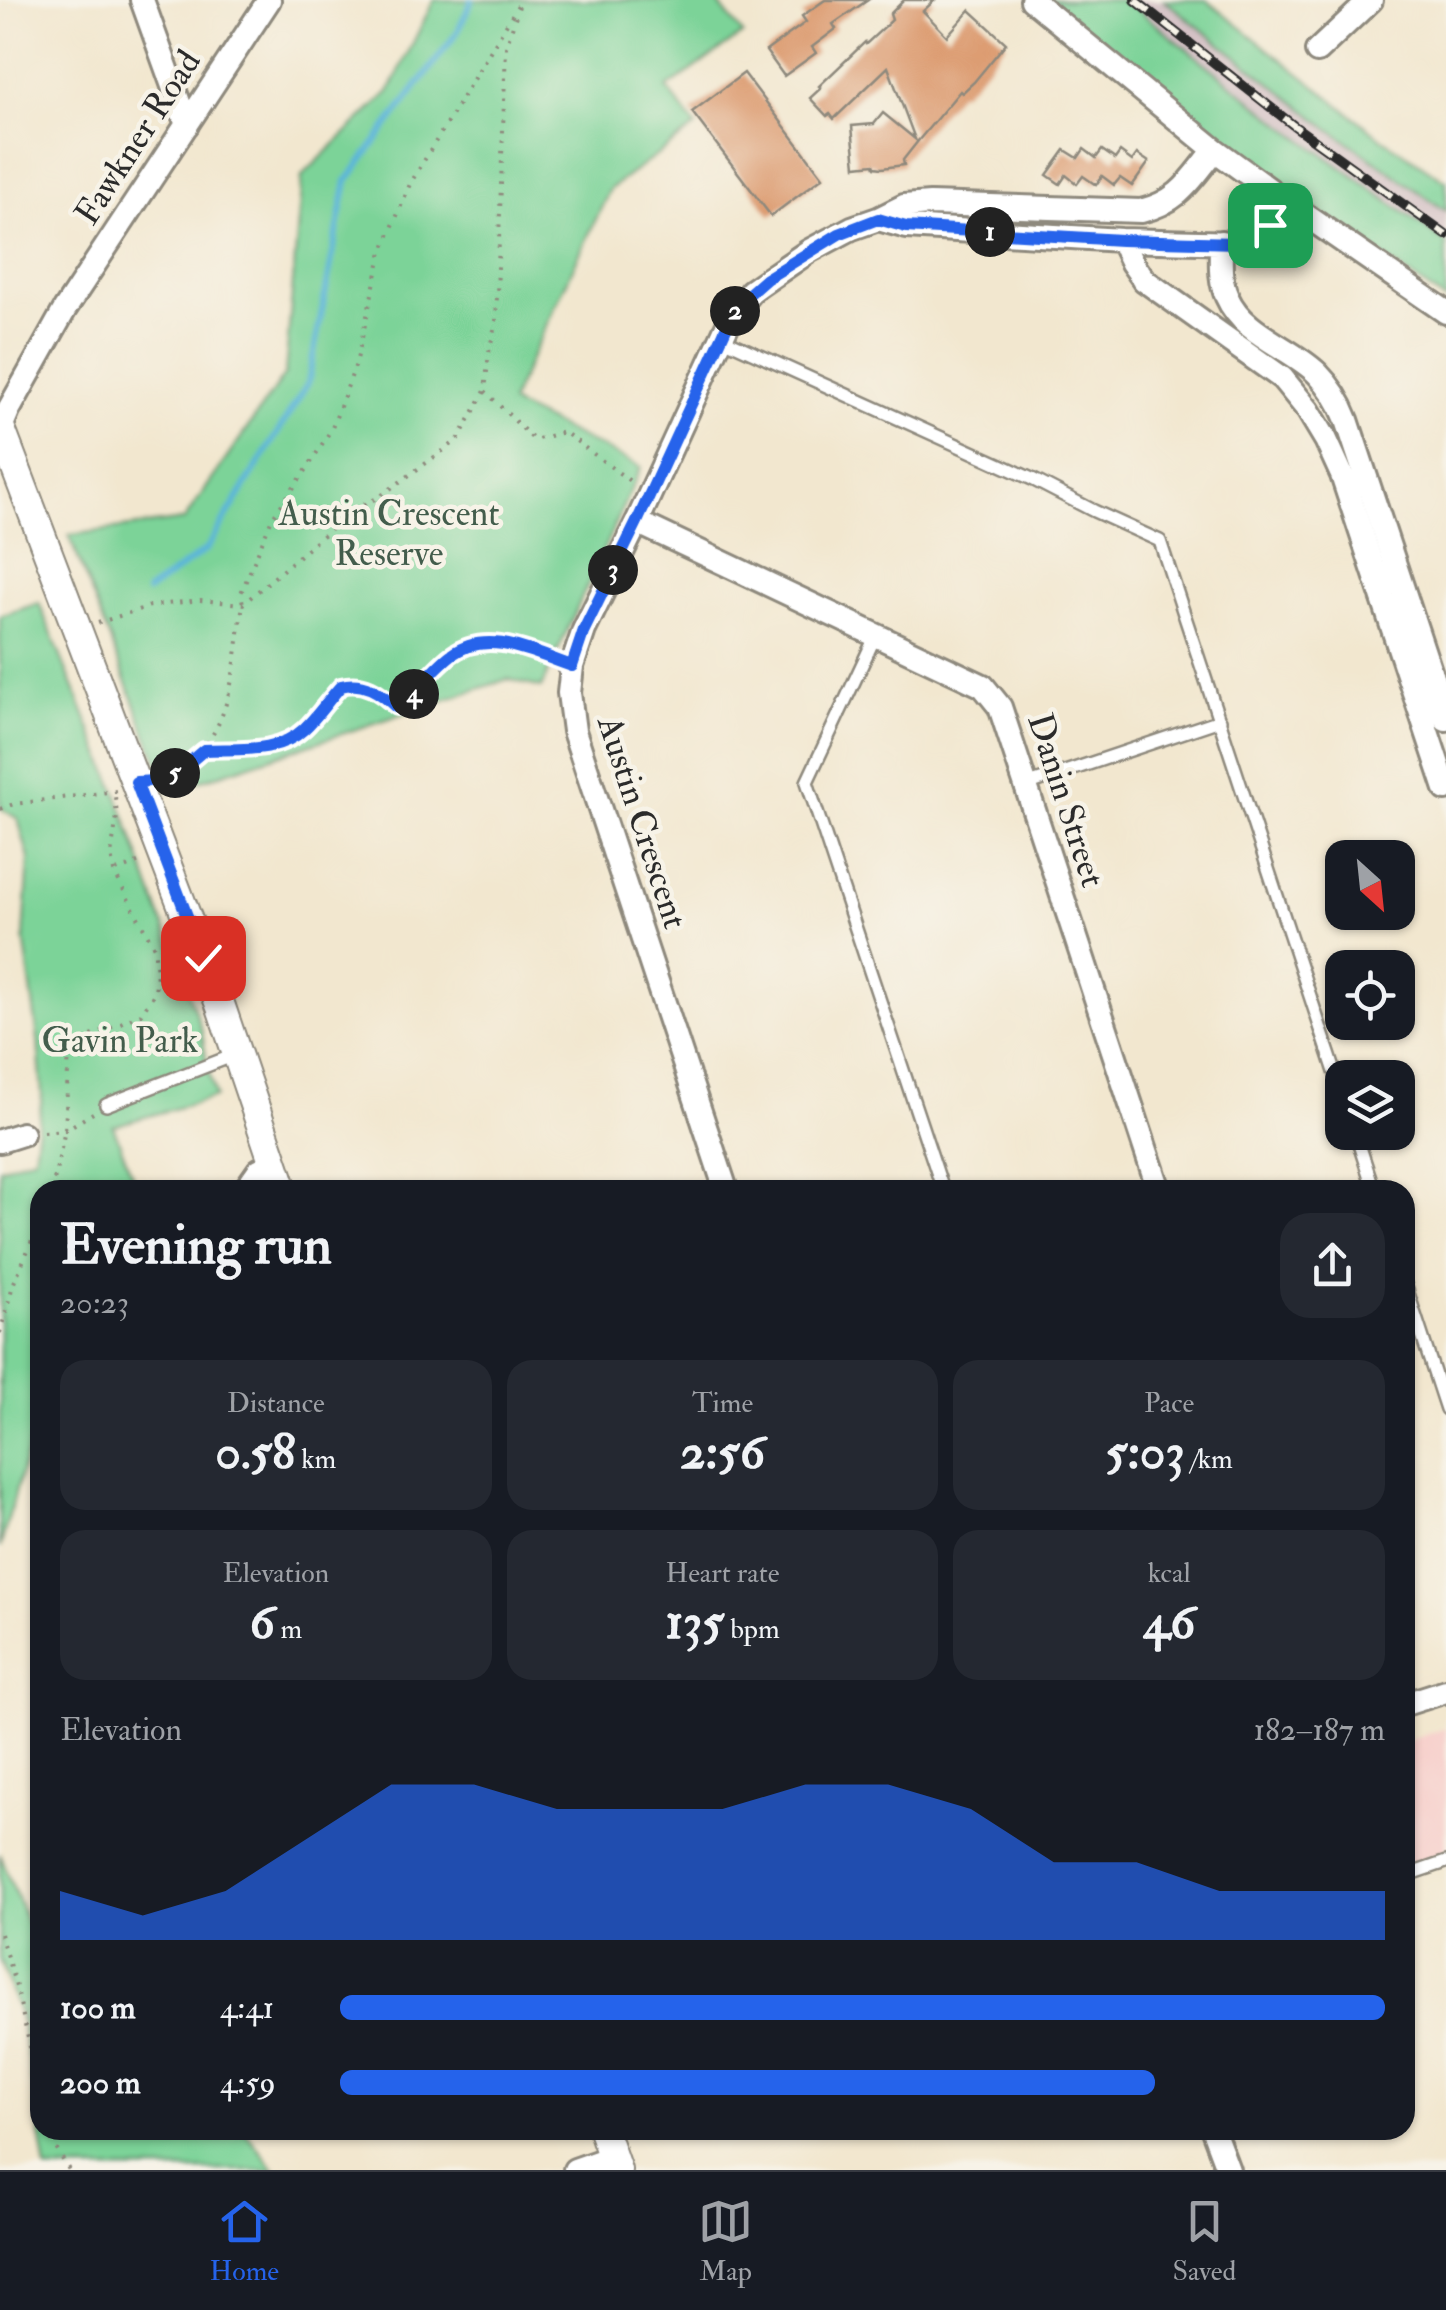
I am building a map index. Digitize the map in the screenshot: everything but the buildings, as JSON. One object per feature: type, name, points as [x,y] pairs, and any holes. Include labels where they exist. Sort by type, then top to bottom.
[{"type":"street","points":[[142,0],[187,125]]},
{"type":"street","name":"Fawkner Road","points":[[0,429],[63,312],[269,0]]},
{"type":"street","points":[[1032,0],[1215,150],[1446,312]]},
{"type":"street","points":[[1317,52],[1371,0]]},
{"type":"street","name":"Austin Crescent","points":[[723,1180],[574,731],[569,693],[572,666],[591,616],[721,338],[741,301],[766,279],[839,234],[904,206],[1142,211],[1179,193],[1215,150]]},
{"type":"street","points":[[878,219],[906,227],[1121,240],[1242,242],[1292,206]]},
{"type":"street","points":[[1121,240],[1144,280],[1282,378],[1317,425],[1342,475],[1446,789]]},
{"type":"street","points":[[1221,242],[1221,279],[1235,312],[1315,370],[1340,402],[1446,719]]},
{"type":"street","name":"Fawkner Road","points":[[0,394],[29,351],[63,312]]},
{"type":"street","points":[[0,429],[76,627],[126,786],[163,854],[238,1054],[278,1177]]},
{"type":"street","name":"Danin Street","points":[[637,522],[984,686],[1000,708],[1156,1180]]},
{"type":"street","points":[[252,1180],[259,1170],[278,1177]]},
{"type":"street","points":[[1415,1701],[1446,1691]]},
{"type":"street","points":[[575,2170],[614,2164],[606,2140]]},
{"type":"street","points":[[1217,2140],[1228,2170]]},
{"type":"lane","points":[[721,338],[1032,478],[1160,541],[1331,1060]]},
{"type":"lane","points":[[876,636],[808,782],[940,1180]]},
{"type":"lane","points":[[1026,786],[1220,720]]},
{"type":"lane","points":[[106,1105],[238,1054]]},
{"type":"lane","points":[[1361,1150],[1371,1180]]},
{"type":"lane","points":[[1415,1314],[1446,1409]]},
{"type":"lane","points":[[1415,1873],[1446,1862]]},
{"type":"path","points":[[76,627],[150,606],[200,600],[243,604],[351,511],[380,497],[458,440],[485,392],[496,321],[506,47],[521,0]]},
{"type":"path","points":[[0,809],[158,782],[184,768],[216,734],[229,693],[243,604],[241,592],[272,518],[332,428],[356,364],[381,255],[410,184],[521,0]]},
{"type":"path","points":[[485,392],[534,440],[564,432],[650,496]]},
{"type":"path","points":[[204,750],[271,746],[292,740],[341,686],[348,684],[368,687],[396,707],[401,706],[452,655],[479,643],[500,642],[572,666]]},
{"type":"path","points":[[54,1180],[65,1130],[69,1051],[80,1041],[141,1014],[155,992],[154,948],[114,872],[111,855],[126,786]]},
{"type":"path","points":[[114,872],[163,854]]},
{"type":"path","points":[[11,1138],[65,1130],[106,1105]]},
{"type":"path","points":[[0,1333],[12,1285],[30,1244]]},
{"type":"path","points":[[0,1934],[30,2045]]},
{"type":"path","points":[[51,2140],[68,2170]]},
{"type":"shaded area","points":[[1125,0],[1164,0],[1327,127],[1446,211],[1446,243],[1287,128]]},
{"type":"shaded area","points":[[1446,1728],[1446,1856],[1415,1866],[1415,1739]]},
{"type":"green space","name":"Austin Crescent Reserve","points":[[434,0],[715,0],[743,34],[667,88],[696,127],[610,189],[510,403],[641,467],[541,688],[508,679],[169,791],[69,535],[184,520],[285,374],[302,176],[389,92]]},
{"type":"green space","points":[[1041,0],[1125,0],[1287,128],[1446,243],[1446,301],[1287,190]]},
{"type":"green space","points":[[1164,0],[1206,0],[1380,137],[1446,181],[1446,211],[1327,127]]},
{"type":"green space","name":"Gavin Park","points":[[39,603],[116,791],[202,1031],[216,1097],[113,1126],[134,1180],[30,1180],[30,1441],[0,1548],[0,1168],[34,1156],[42,1096],[24,937],[29,859],[18,819],[2,809],[0,802],[0,616]]},
{"type":"green space","points":[[0,1854],[30,1930],[30,2073],[22,2024],[0,1958]]},
{"type":"green space","points":[[41,2140],[252,2140],[275,2170],[46,2170]]},
{"type":"waterway","points":[[147,592],[207,549],[308,383],[347,181],[458,31],[472,0]]},
{"type":"railway","points":[[1135,0],[1293,125],[1446,235]]},
{"type":"route","points":[[203,958],[136,782],[158,782],[184,768],[204,750],[271,746],[292,740],[341,686],[354,683],[368,687],[396,707],[401,706],[452,655],[479,643],[500,642],[572,666],[584,630],[732,315],[741,301],[778,270],[839,234],[878,219],[906,227],[1237,243],[1257,236],[1270,225]]}]
